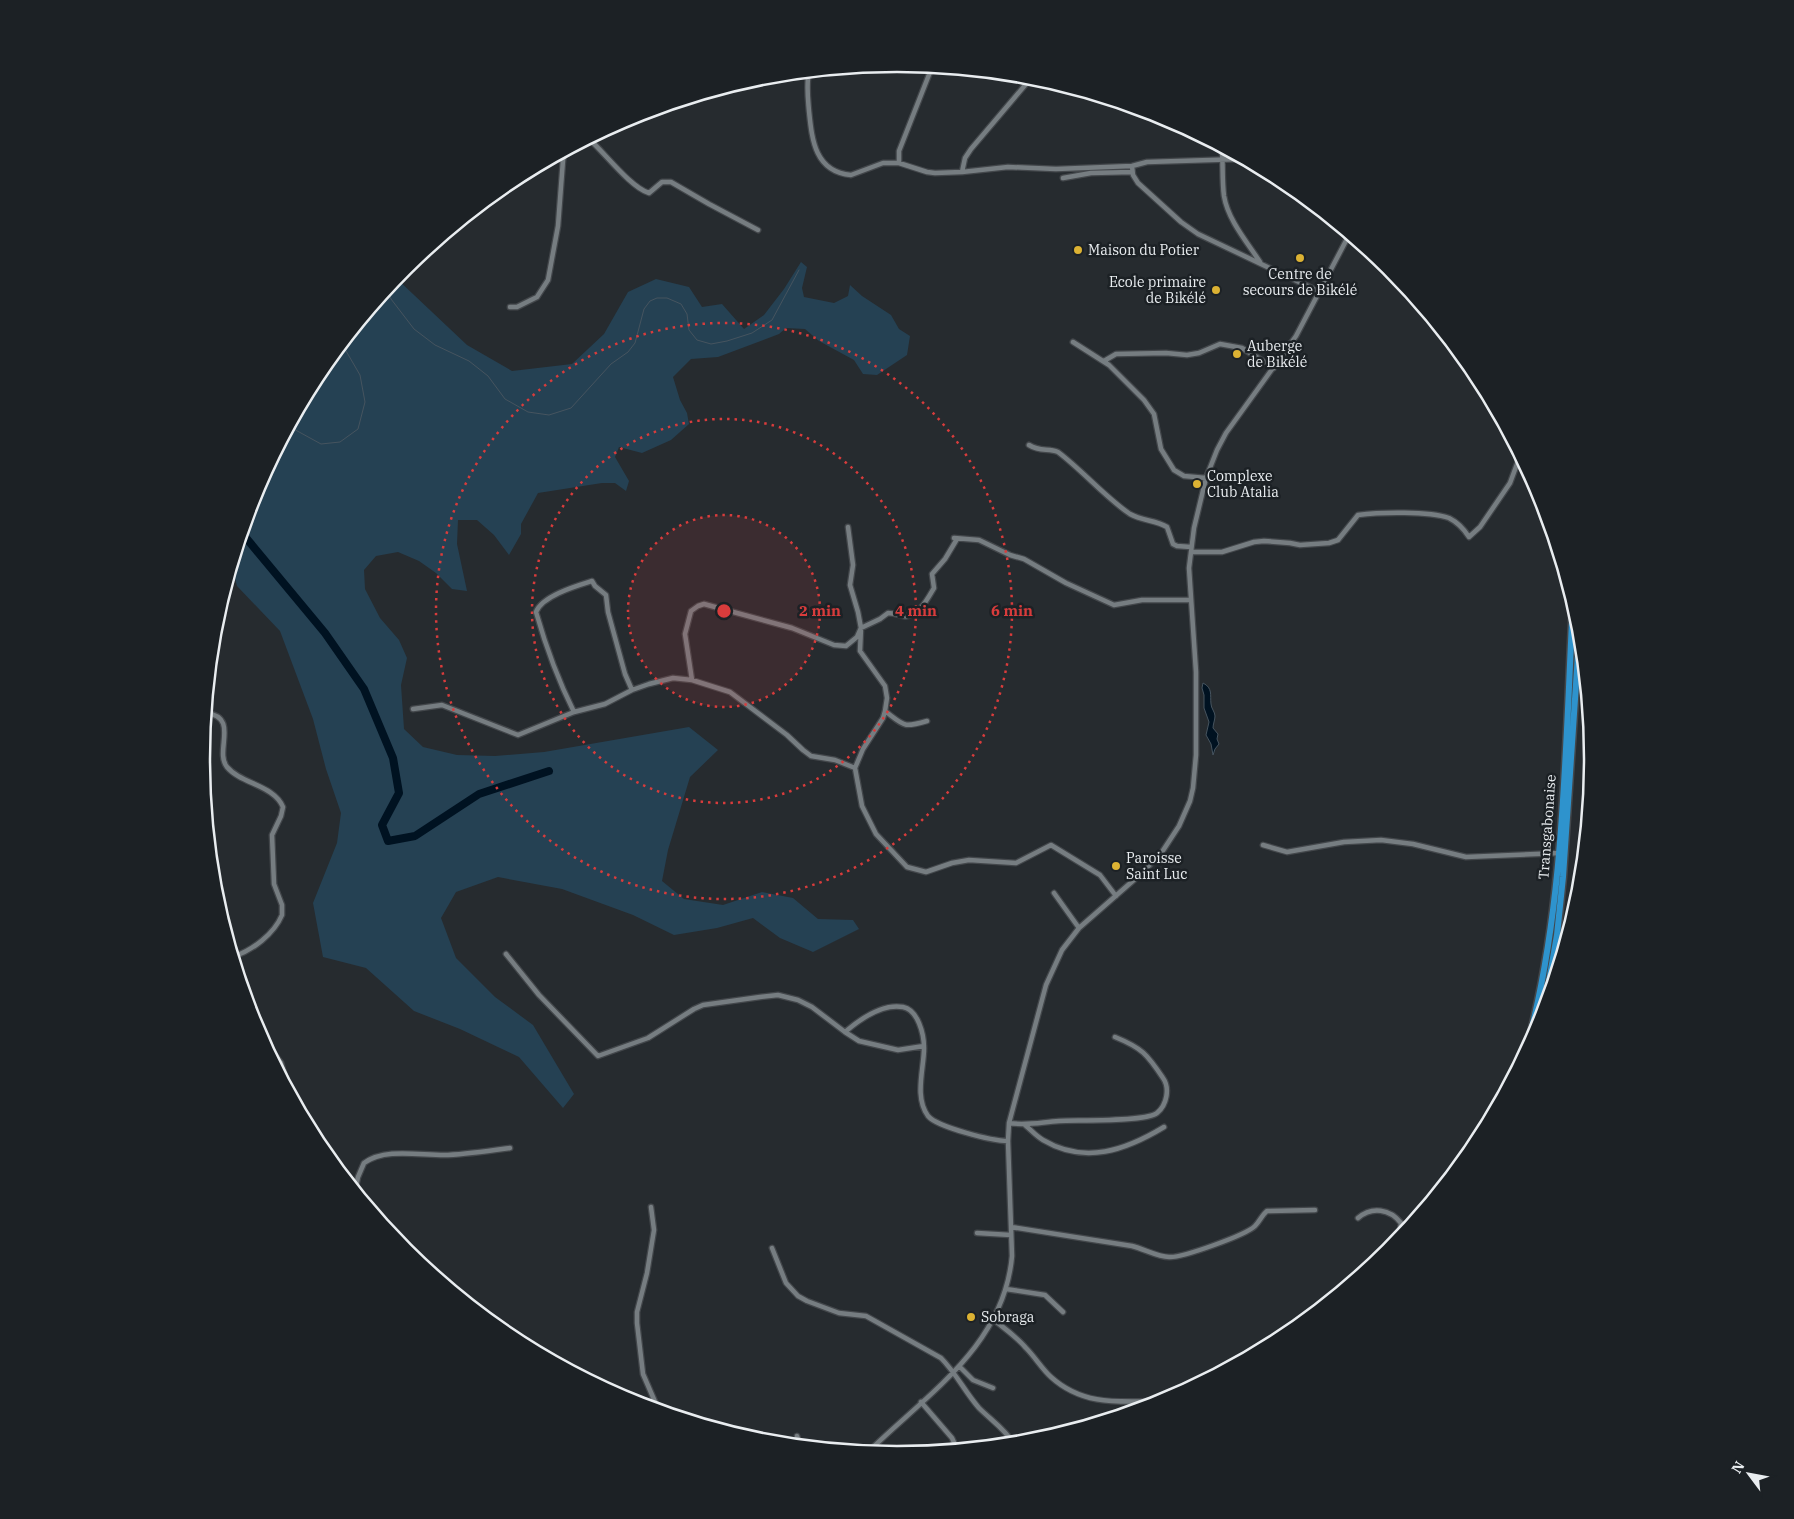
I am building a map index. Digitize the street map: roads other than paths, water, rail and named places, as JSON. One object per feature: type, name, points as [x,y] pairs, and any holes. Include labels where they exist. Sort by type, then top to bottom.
[{"type":"highway","name":"Transgabonaise","points":[[1551,971],[1557,935],[1572,629]]},
{"type":"highway","name":"Transgabonaise","points":[[1534,1017],[1550,934],[1561,853],[1577,663]]},
{"type":"street","points":[[900,163],[899,151],[929,73]]},
{"type":"street","points":[[809,78],[811,130],[819,155],[832,170],[851,175],[883,163],[900,163],[927,172],[962,172],[1008,167],[1056,169],[1132,166],[1147,162],[1229,159]]},
{"type":"street","points":[[962,172],[965,158],[971,149],[1025,85]]},
{"type":"street","points":[[592,143],[644,191],[649,193],[662,182],[671,182],[758,230]]},
{"type":"street","points":[[1222,155],[1224,196],[1228,210],[1260,263]]},
{"type":"street","points":[[510,307],[517,307],[537,297],[550,276],[558,226],[563,160]]},
{"type":"street","points":[[1132,166],[1135,179],[1143,188],[1191,230],[1318,291]]},
{"type":"street","points":[[1063,178],[1091,173],[1132,172]]},
{"type":"street","points":[[875,1446],[960,1366],[994,1320],[1006,1289],[1010,1270],[1009,1123],[1046,985],[1062,950],[1079,928],[1143,872],[1162,852],[1179,826],[1190,801],[1196,755],[1196,672],[1189,568],[1198,509],[1206,478],[1219,444],[1296,336],[1346,240]]},
{"type":"street","points":[[1073,342],[1104,361],[1150,407],[1154,414],[1161,449],[1174,470],[1184,476],[1206,478]]},
{"type":"street","points":[[1104,361],[1116,354],[1166,353],[1187,355],[1199,353],[1220,344],[1242,348],[1274,368]]},
{"type":"street","points":[[1029,445],[1036,450],[1055,450],[1058,452],[1130,513],[1167,527],[1173,544],[1191,550],[1222,552],[1254,542],[1264,541],[1300,545],[1329,543],[1338,540],[1358,515],[1374,513],[1430,515],[1451,519],[1465,530],[1469,536],[1480,527],[1510,483],[1517,464]]},
{"type":"street","points":[[848,527],[853,565],[850,585],[861,628],[860,651],[885,686],[887,698],[886,711],[863,749],[855,768],[862,806],[876,834],[907,867],[926,872],[970,860],[1016,863],[1051,845],[1100,875],[1116,896]]},
{"type":"street","points":[[692,680],[685,634],[691,612],[698,606],[704,604],[732,611],[792,628],[834,646],[843,647],[851,644],[861,628],[888,613],[905,616],[923,608],[934,588],[932,574],[945,559],[956,538],[976,539],[1010,555],[1024,559],[1114,605],[1142,600],[1191,600]]},
{"type":"street","points":[[574,712],[551,660],[536,612],[542,603],[549,598],[578,585],[592,581],[606,595],[608,612],[625,674],[632,690]]},
{"type":"street","points":[[414,709],[442,705],[518,735],[574,712],[604,704],[632,690],[658,681],[673,678],[692,680],[730,692],[811,756],[835,760],[855,768]]},
{"type":"street","points":[[886,711],[905,725],[911,726],[927,721]]},
{"type":"street","points":[[211,714],[215,714],[222,722],[225,738],[224,760],[226,765],[238,775],[268,792],[278,800],[283,808],[272,834],[274,884],[282,905],[282,915],[268,934],[257,944],[238,955]]},
{"type":"street","points":[[1263,845],[1287,852],[1344,842],[1381,840],[1413,844],[1466,857],[1561,853]]},
{"type":"street","points":[[1054,893],[1079,928]]},
{"type":"street","points":[[506,954],[539,995],[598,1056],[648,1038],[703,1005],[778,996],[798,1000],[812,1007],[859,1041],[898,1050],[924,1046]]},
{"type":"street","points":[[844,1032],[859,1020],[889,1007],[898,1006],[912,1011],[917,1019],[924,1046],[921,1096],[924,1108],[930,1118],[942,1125],[955,1129],[1008,1142]]},
{"type":"street","points":[[1009,1123],[1025,1125],[1059,1121],[1136,1118],[1151,1116],[1157,1113],[1163,1106],[1167,1094],[1166,1082],[1144,1051],[1116,1036]]},
{"type":"street","points":[[1025,1125],[1042,1140],[1080,1153],[1115,1150],[1130,1145],[1164,1127]]},
{"type":"street","points":[[357,1184],[364,1162],[383,1155],[399,1153],[448,1155],[510,1148]]},
{"type":"street","points":[[651,1207],[654,1230],[648,1267],[637,1312],[637,1323],[643,1374],[655,1402]]},
{"type":"street","points":[[1358,1218],[1366,1211],[1373,1209],[1381,1210],[1390,1214],[1402,1223],[1402,1225]]},
{"type":"street","points":[[1011,1227],[1132,1246],[1159,1256],[1173,1258],[1232,1238],[1255,1227],[1267,1211],[1315,1210]]},
{"type":"street","points":[[977,1233],[1011,1234]]},
{"type":"street","points":[[772,1248],[786,1282],[798,1296],[807,1302],[839,1314],[866,1316],[941,1358],[978,1407],[1010,1437]]},
{"type":"street","points":[[1006,1289],[1045,1295],[1063,1312]]},
{"type":"street","points":[[994,1320],[1025,1346],[1049,1376],[1058,1383],[1094,1399],[1115,1403],[1139,1402]]},
{"type":"street","points":[[960,1366],[973,1380],[993,1388]]},
{"type":"street","points":[[921,1402],[952,1438],[955,1444]]},
{"type":"waterway","points":[[390,296],[414,329],[435,345],[469,361],[488,376],[505,399],[528,412],[549,415],[571,408],[611,364],[628,352],[635,343],[644,309],[650,301],[657,298],[667,298],[681,304],[687,314],[689,330],[697,340],[711,344],[727,341],[752,333],[772,320],[799,270]]},
{"type":"waterway","points":[[295,430],[321,444],[340,442],[358,429],[365,402],[360,375],[346,350]]},
{"type":"waterway","points":[[246,538],[325,633],[364,689],[393,758],[399,793],[382,825],[388,841],[415,836],[479,794],[549,771]]},
{"type":"place","name":"Maison du Potier","points":[[1078,250]]},
{"type":"place","name":"Centre de secours de Bikélé","points":[[1300,258]]},
{"type":"place","name":"Ecole primaire de Bikélé","points":[[1216,290]]},
{"type":"place","name":"Auberge de Bikélé","points":[[1237,354]]},
{"type":"place","name":"Complexe Club Atalia","points":[[1197,484]]},
{"type":"place","name":"Paroisse Saint Luc","points":[[1116,866]]},
{"type":"place","name":"Sobraga","points":[[971,1317]]}]
